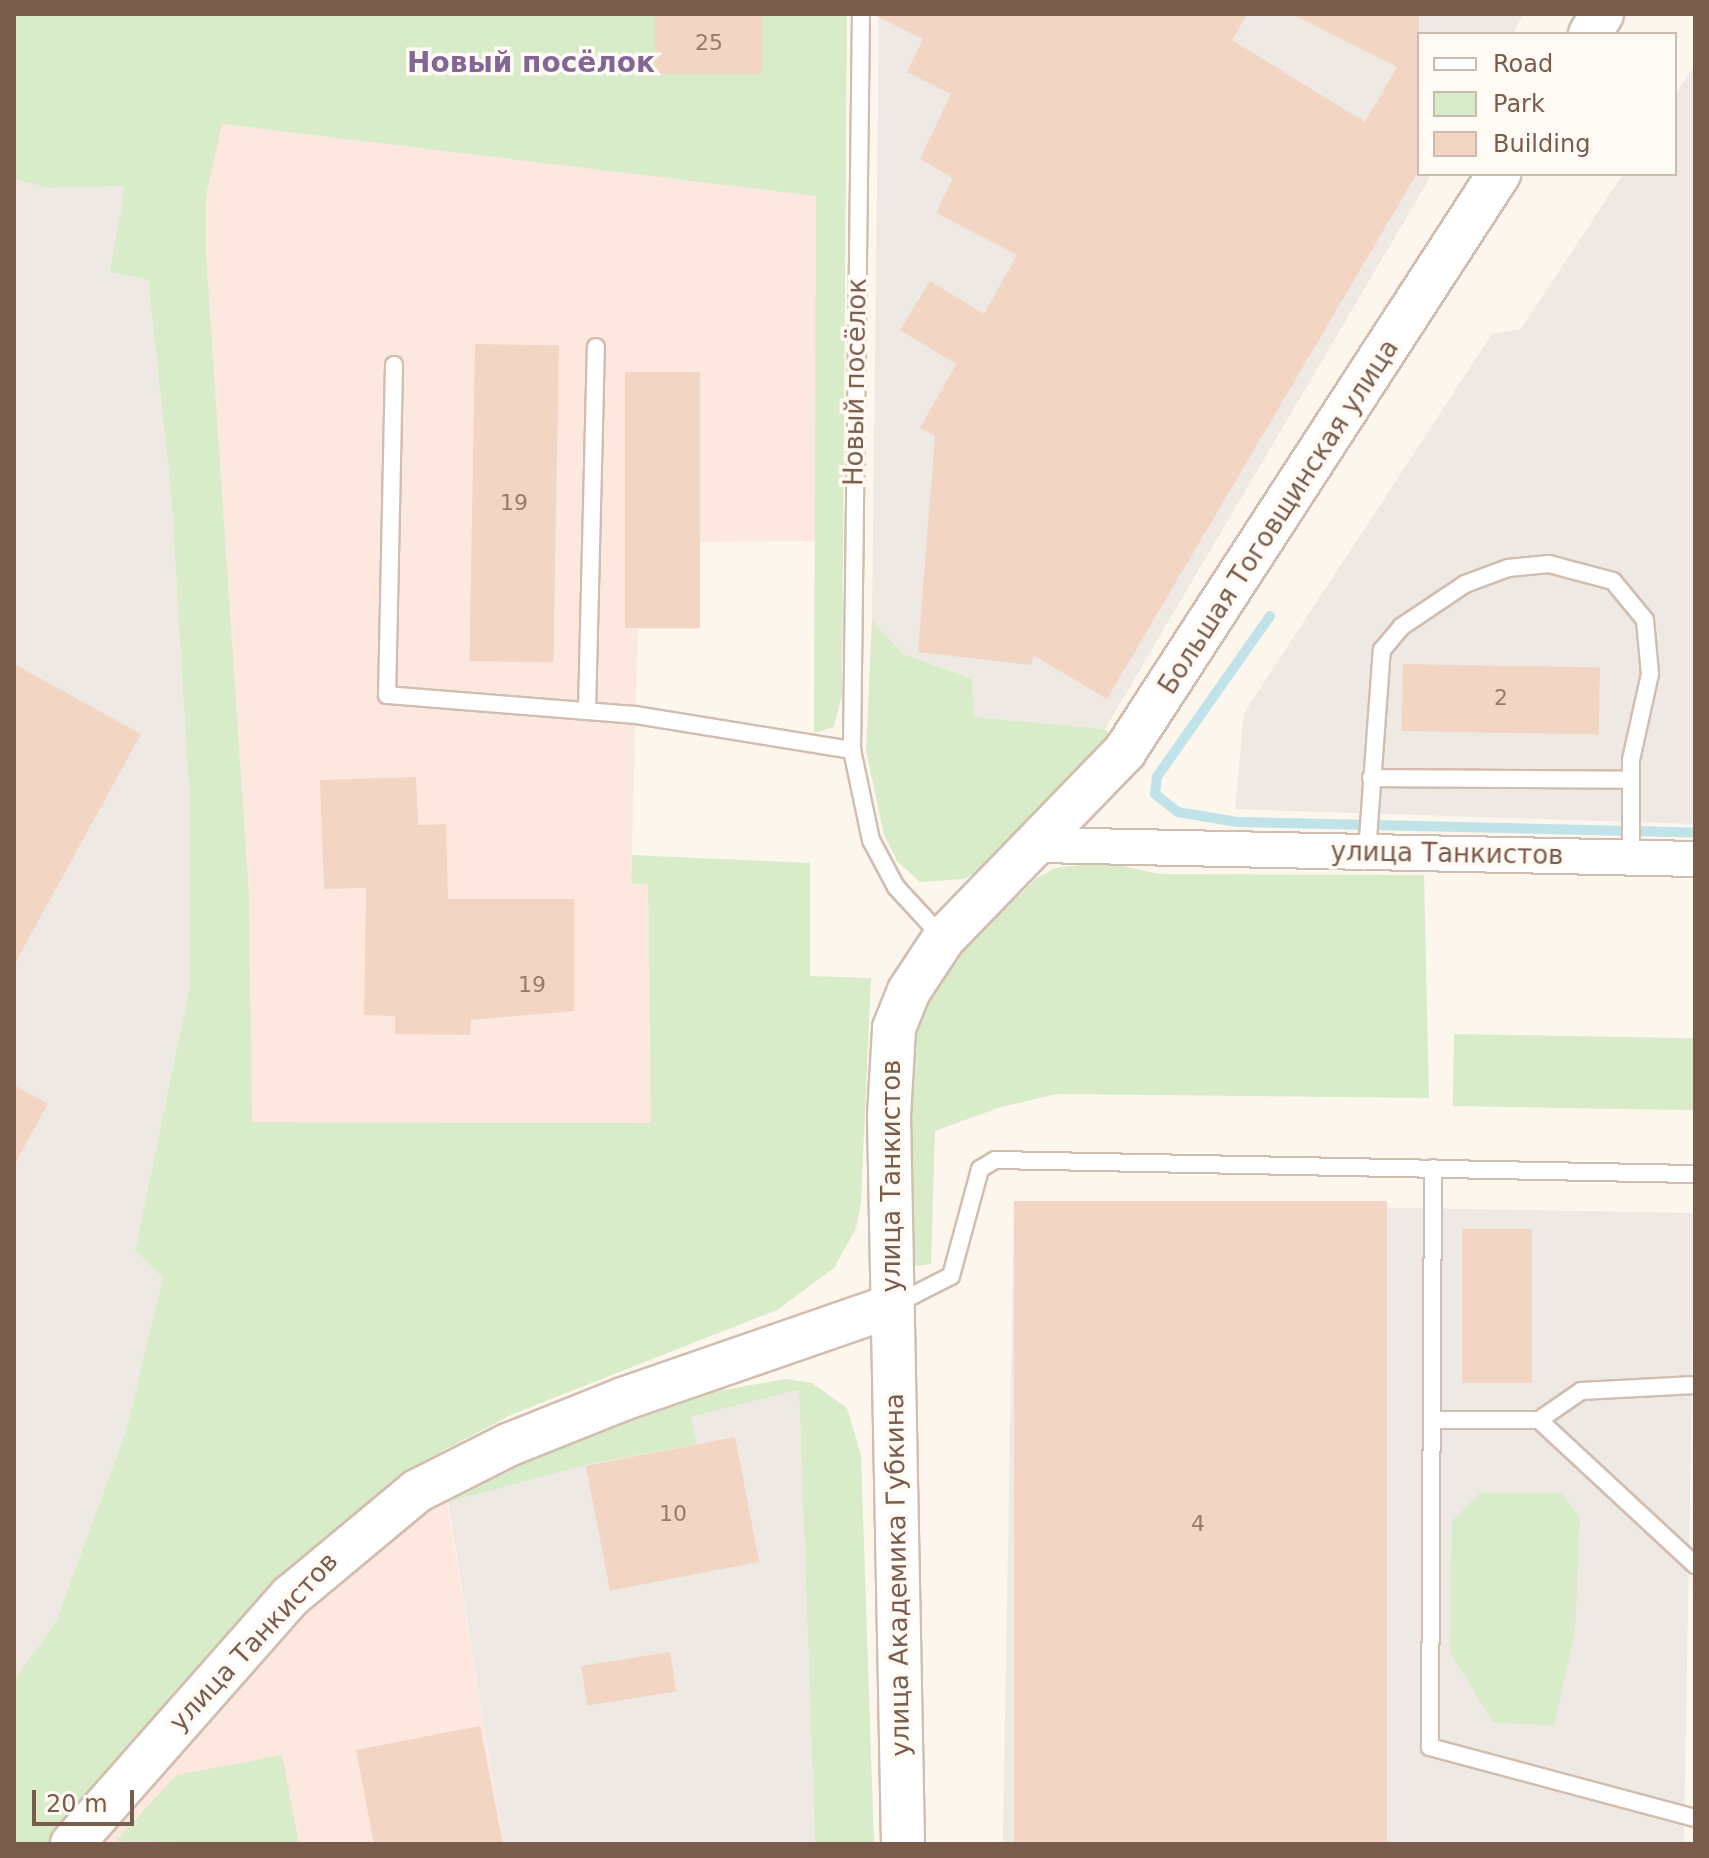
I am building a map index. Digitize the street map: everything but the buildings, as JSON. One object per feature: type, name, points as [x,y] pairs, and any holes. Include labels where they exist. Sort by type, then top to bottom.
[{"type":"street","points":[[1591,32],[1602,14]]},
{"type":"street","name":"Большая Тоговщинская улица","points":[[1039,845],[1125,751],[1161,700],[1498,176]]},
{"type":"street","name":"улица Танкистов","points":[[72,1844],[291,1596],[345,1544],[417,1491],[508,1445],[623,1399],[892,1306],[889,1084],[894,1028],[909,991],[944,938],[981,895],[1039,845],[1695,859]]},
{"type":"street","name":"улица Академика Губкина","points":[[892,1306],[903,1844]]},
{"type":"lane","name":"Новый посёлок","points":[[861,14],[852,750],[871,840],[896,887],[944,938]]},
{"type":"lane","points":[[587,711],[596,347]]},
{"type":"lane","points":[[394,365],[387,695],[587,711],[852,750]]},
{"type":"lane","points":[[1367,852],[1377,667],[1389,640],[1465,584],[1508,568],[1549,564],[1613,581],[1645,620],[1650,674],[1631,780],[1631,858]]},
{"type":"lane","points":[[1371,778],[1631,780]]},
{"type":"lane","points":[[892,1306],[951,1276],[975,1181],[995,1160],[1695,1174]]},
{"type":"lane","points":[[1433,1168],[1430,1747],[1695,1818]]},
{"type":"lane","points":[[1432,1420],[1539,1420],[1581,1391],[1695,1385]]},
{"type":"lane","points":[[1539,1420],[1695,1565]]},
{"type":"shaded area","points":[[879,14],[1524,14],[1513,32],[1417,32],[1417,176],[1431,176],[1105,729],[974,717],[972,679],[903,654],[872,620]]},
{"type":"shaded area","points":[[1695,64],[1695,824],[1235,809],[1244,713],[1492,334],[1521,329],[1622,176],[1677,176],[1677,92]]},
{"type":"shaded area","points":[[221,124],[816,195],[819,541],[700,542],[699,629],[638,629],[631,882],[648,883],[651,1123],[252,1122],[249,894],[206,252],[206,196]]},
{"type":"shaded area","points":[[14,179],[48,188],[126,186],[110,272],[148,280],[171,493],[189,790],[189,990],[135,1249],[164,1277],[126,1431],[56,1622],[14,1680]]},
{"type":"shaded area","points":[[1014,1201],[1695,1213],[1684,1844],[1003,1844]]},
{"type":"shaded area","points":[[799,1390],[815,1844],[503,1844],[448,1502],[586,1465],[697,1444],[691,1417]]},
{"type":"shaded area","points":[[446,1495],[503,1844],[97,1844],[327,1584]]},
{"type":"green space","points":[[14,14],[847,14],[842,695],[834,727],[814,733],[816,196],[222,124],[206,196],[206,252],[249,894],[252,1122],[651,1123],[648,884],[631,883],[632,855],[810,863],[810,976],[871,978],[861,1202],[856,1228],[834,1268],[777,1310],[513,1414],[403,1472],[290,1567],[51,1844],[14,1844],[14,1680],[56,1622],[126,1431],[163,1278],[135,1250],[189,990],[189,790],[171,493],[148,280],[110,272],[125,186],[48,188],[14,179]]},
{"type":"green space","points":[[872,620],[903,654],[972,679],[974,717],[1105,729],[1117,741],[992,864],[964,879],[920,882],[897,861],[884,835],[866,751]]},
{"type":"green space","points":[[1106,862],[1158,874],[1424,875],[1429,1098],[1056,1094],[1001,1107],[935,1131],[931,1264],[914,1266],[908,1068],[922,1009],[955,957],[1037,878],[1055,868]]},
{"type":"green space","points":[[1454,1034],[1695,1038],[1694,1110],[1453,1106]]},
{"type":"green space","points":[[786,1379],[812,1383],[847,1408],[861,1455],[874,1844],[815,1844],[799,1390],[691,1417],[697,1444],[586,1465],[448,1502],[446,1495],[545,1451],[717,1391]]},
{"type":"green space","points":[[1480,1493],[1561,1493],[1580,1518],[1575,1633],[1554,1726],[1493,1722],[1450,1652],[1452,1521]]},
{"type":"green space","points":[[282,1755],[299,1844],[116,1841],[176,1775]]},
{"type":"waterway","points":[[1270,616],[1157,777],[1155,794],[1178,812],[1237,822],[1695,832]]},
{"type":"district","name":"Новый посёлок","points":[[531,63]]}]
